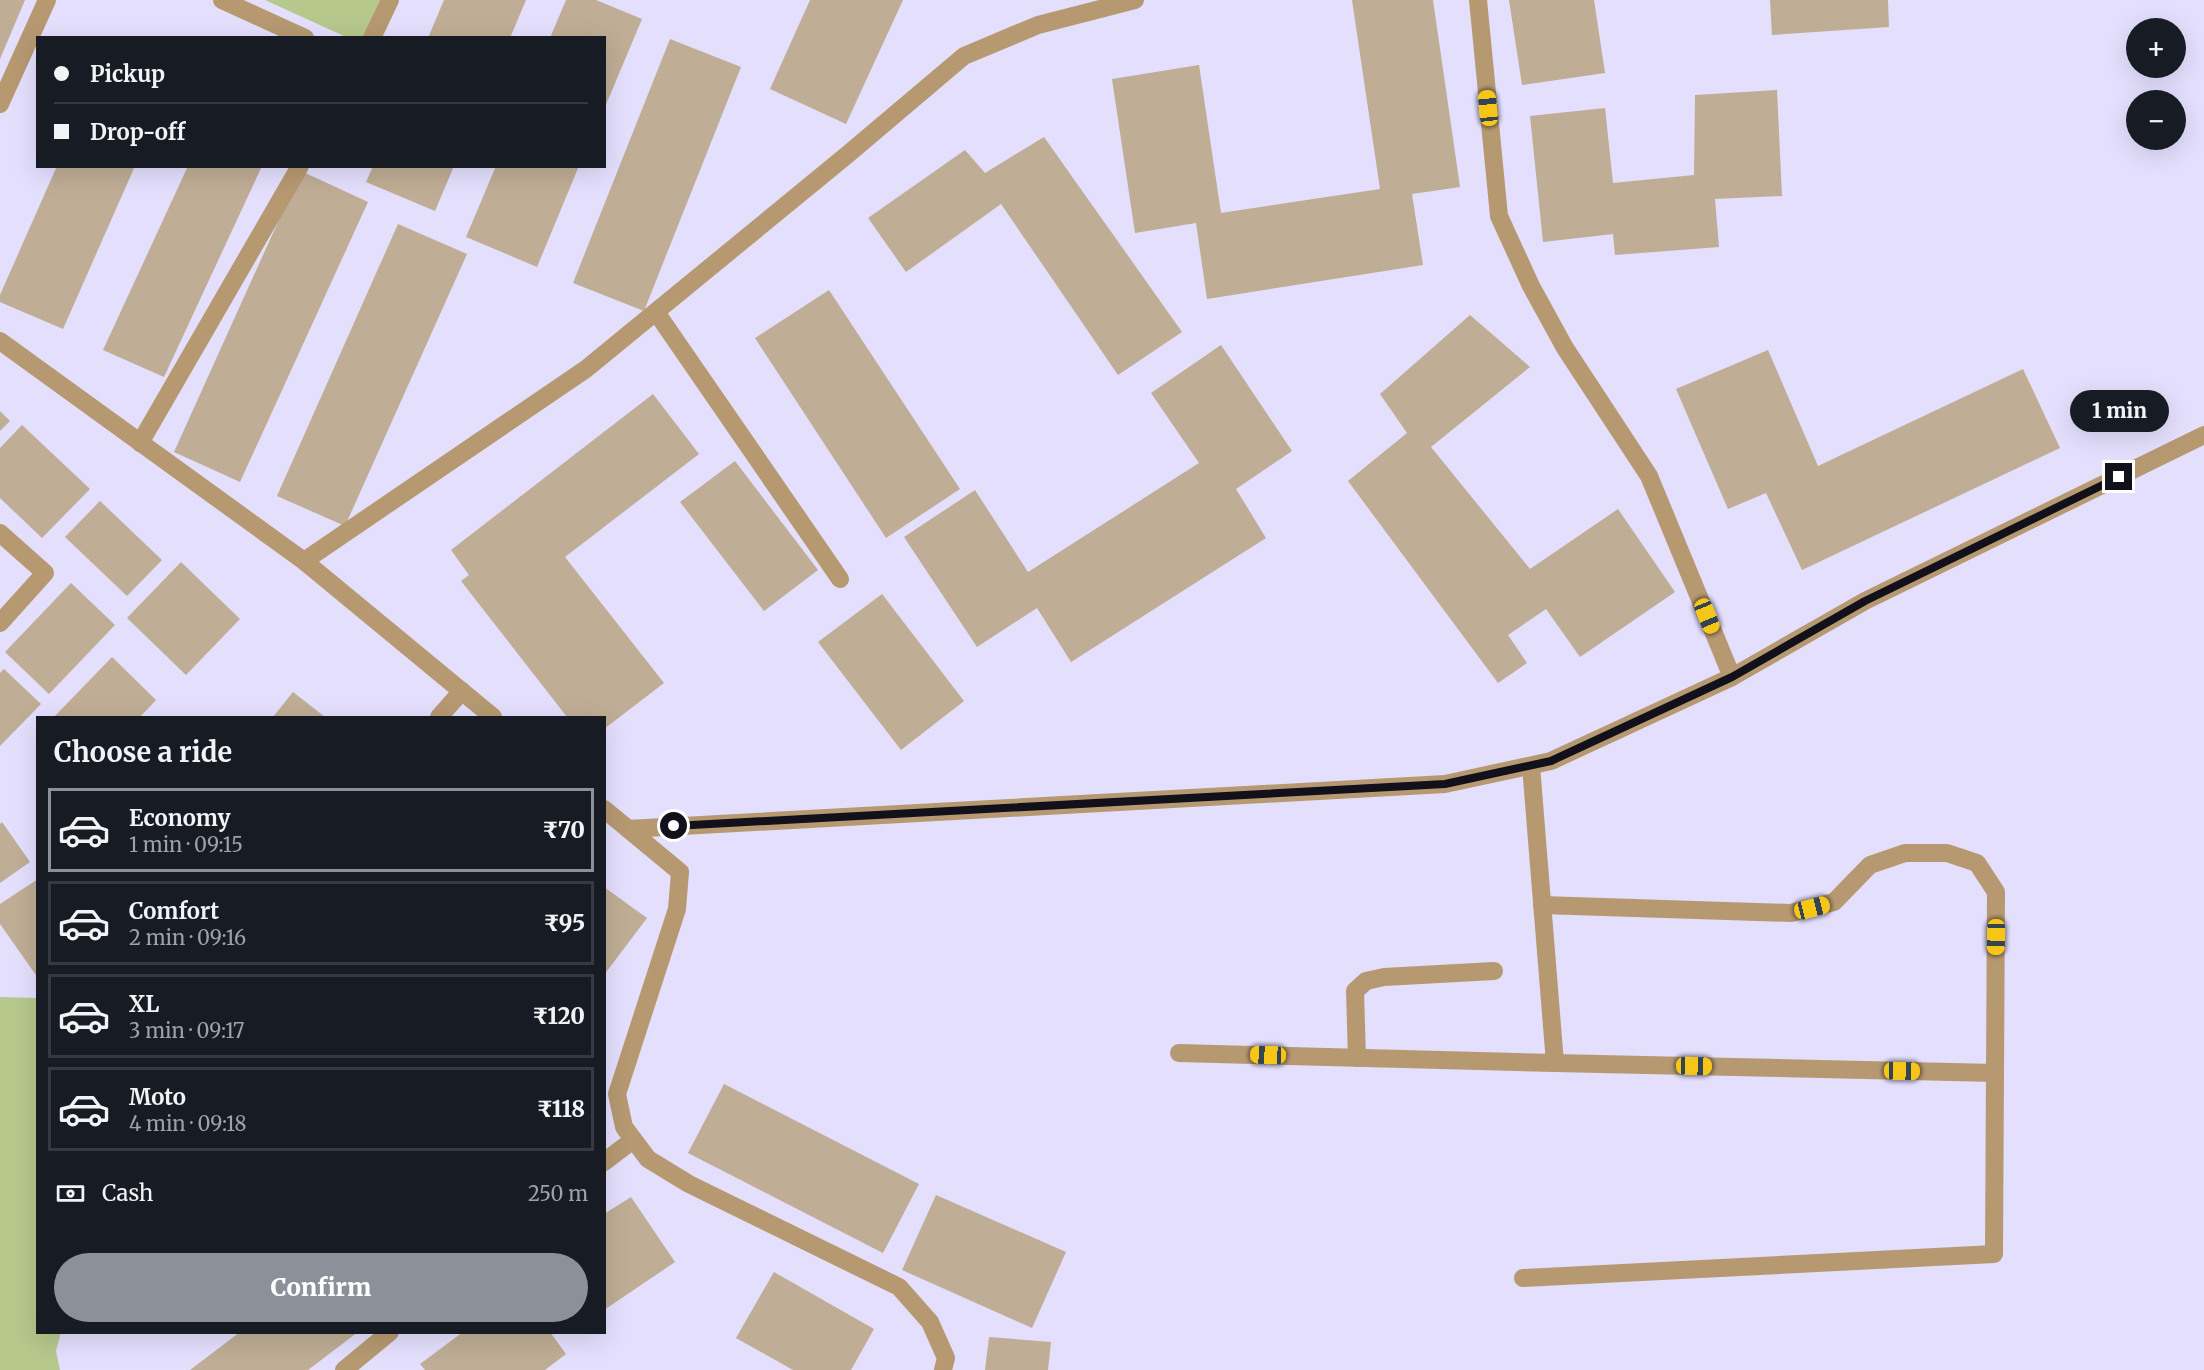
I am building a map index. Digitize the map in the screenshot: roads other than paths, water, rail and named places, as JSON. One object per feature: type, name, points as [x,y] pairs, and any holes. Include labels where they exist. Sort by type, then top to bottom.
[{"type":"street","points":[[0,104],[47,0]]},
{"type":"street","points":[[222,0],[301,36]]},
{"type":"street","points":[[373,36],[390,0]]},
{"type":"street","points":[[304,561],[586,369],[964,56],[1038,25],[1135,0]]},
{"type":"street","points":[[1478,0],[1499,216],[1531,286],[1566,348],[1649,476],[1732,677]]},
{"type":"street","points":[[140,443],[299,168]]},
{"type":"street","points":[[656,312],[840,579]]},
{"type":"street","points":[[0,341],[304,561],[492,716]]},
{"type":"street","points":[[628,829],[1445,784],[1551,761],[1732,677],[1865,601],[2204,435]]},
{"type":"street","points":[[0,533],[45,573],[0,623]]},
{"type":"street","points":[[440,716],[462,691]]},
{"type":"street","points":[[1531,766],[1555,1063]]},
{"type":"street","points":[[606,811],[680,872],[677,909],[617,1094],[624,1127],[648,1159],[689,1184],[899,1287],[930,1322],[946,1358],[943,1370]]},
{"type":"street","points":[[1523,1278],[1994,1254],[1996,892],[1977,863],[1947,853],[1905,853],[1870,866],[1834,902],[1791,913],[1542,905]]},
{"type":"street","points":[[1357,1058],[1355,991],[1366,981],[1383,977],[1494,971]]},
{"type":"street","points":[[1179,1053],[1995,1073]]},
{"type":"street","points":[[606,1160],[633,1140]]},
{"type":"street","points":[[344,1370],[388,1334]]}]
